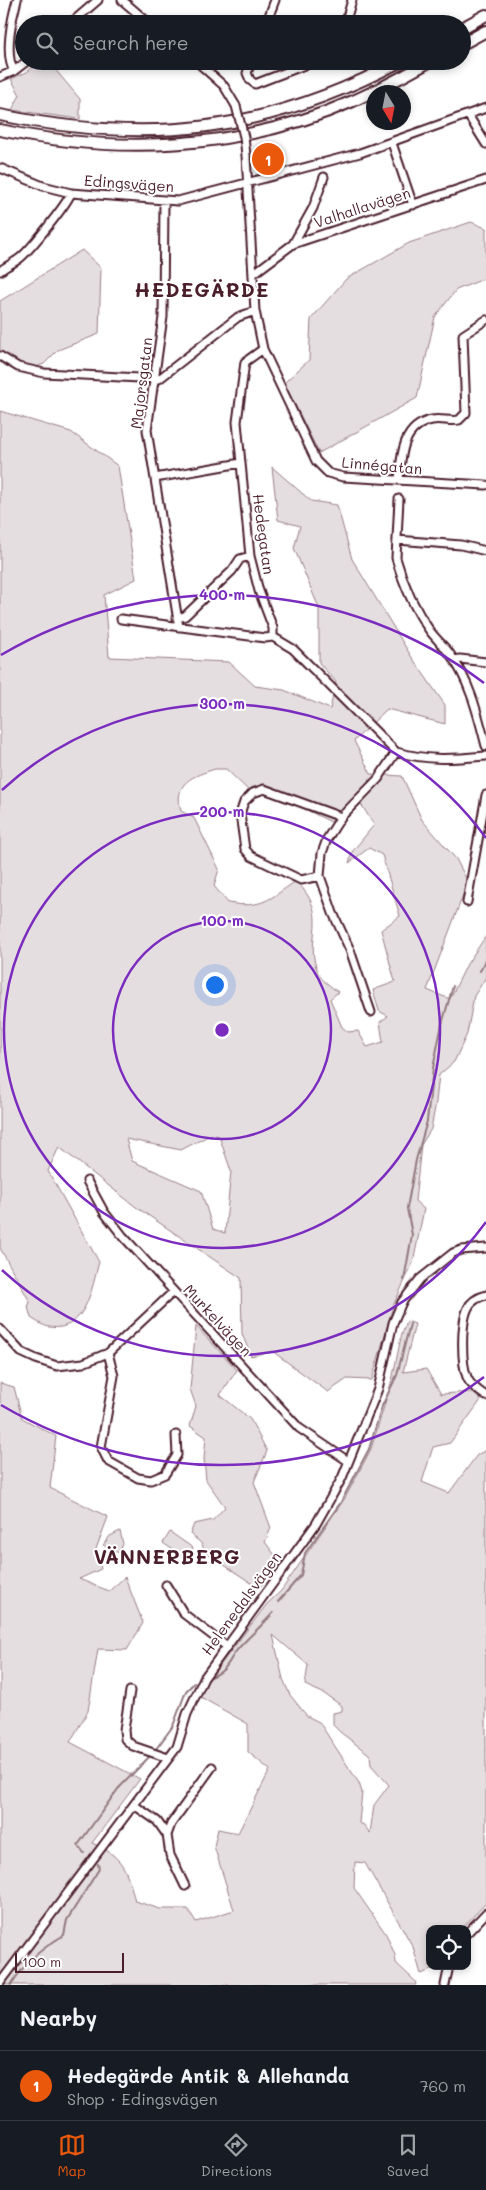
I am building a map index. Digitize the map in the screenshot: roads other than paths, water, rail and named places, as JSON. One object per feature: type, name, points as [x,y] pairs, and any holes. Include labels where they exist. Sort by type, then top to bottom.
[{"type":"highway","points":[[471,23],[486,15]]},
{"type":"highway","points":[[471,39],[486,31]]},
{"type":"highway","points":[[0,115],[57,126],[99,130],[156,131],[211,126],[299,106],[347,88],[382,70]]},
{"type":"highway","points":[[0,130],[56,140],[113,145],[156,145],[212,141],[264,131],[328,111],[383,87],[414,70]]},
{"type":"street","points":[[0,76],[14,71],[11,62],[10,36],[17,0]]},
{"type":"street","points":[[80,15],[98,0]]},
{"type":"street","points":[[122,0],[140,15]]},
{"type":"street","points":[[269,15],[275,0]]},
{"type":"street","points":[[348,15],[352,0]]},
{"type":"street","points":[[206,70],[224,86],[236,106],[244,137],[255,311],[263,349]]},
{"type":"street","points":[[248,70],[247,73],[250,80],[255,84],[292,70]]},
{"type":"street","name":"Edingsvägen","points":[[0,168],[43,186],[71,192],[164,200],[186,200],[392,143],[486,108]]},
{"type":"street","points":[[468,115],[486,144]]},
{"type":"street","points":[[392,143],[413,205]]},
{"type":"street","points":[[293,244],[312,208],[324,177]]},
{"type":"street","name":"Valhallavägen","points":[[253,274],[293,244],[486,180]]},
{"type":"street","points":[[0,271],[21,257],[56,217],[69,200],[71,192]]},
{"type":"street","name":"Majorsgatan","points":[[164,200],[163,317],[147,430],[179,627]]},
{"type":"street","points":[[0,356],[18,367],[44,373],[154,380],[165,374],[238,317],[255,311]]},
{"type":"street","points":[[399,480],[402,447],[417,426],[435,419],[460,420],[466,413],[463,335],[486,320]]},
{"type":"street","name":"Hedegatan","points":[[263,349],[245,362],[236,422],[250,556],[259,591],[273,628],[274,637]]},
{"type":"street","name":"Linnégatan","points":[[263,349],[312,454],[328,473],[343,477],[486,485]]},
{"type":"street","points":[[155,478],[241,464]]},
{"type":"street","points":[[398,499],[396,558],[398,566],[417,610],[430,632],[454,660],[473,698],[486,746]]},
{"type":"street","points":[[397,540],[461,545],[486,551]]},
{"type":"street","points":[[177,618],[185,616],[232,571],[240,559],[250,556]]},
{"type":"street","points":[[122,619],[265,638],[274,637],[293,649],[396,752],[420,759],[445,760],[486,756]]},
{"type":"street","points":[[454,660],[486,662]]},
{"type":"street","points":[[371,1012],[350,950],[333,913],[320,876],[322,853],[326,839],[340,817],[378,779],[396,752]]},
{"type":"street","points":[[320,876],[301,880],[252,856],[245,849],[240,814],[244,802],[252,793],[264,789],[340,817]]},
{"type":"street","points":[[467,902],[486,795]]},
{"type":"street","name":"Murkelvägen","points":[[86,1181],[104,1212],[122,1235],[299,1428],[348,1461]]},
{"type":"street","name":"Helenedalsvägen","points":[[0,1984],[177,1746],[195,1694],[226,1646],[316,1524],[342,1478],[378,1389],[393,1323],[407,1294],[420,1279],[453,1253],[461,1250],[486,1248]]},
{"type":"street","points":[[0,1329],[21,1352],[57,1366],[83,1362],[108,1352],[174,1292]]},
{"type":"street","points":[[486,1295],[480,1296],[468,1307],[463,1328],[467,1378],[486,1396]]},
{"type":"street","points":[[108,1352],[114,1376],[101,1447],[108,1461],[138,1478],[151,1480],[165,1474],[177,1455],[176,1435]]},
{"type":"street","points":[[166,1585],[184,1614],[226,1646]]},
{"type":"street","points":[[130,1691],[124,1730],[125,1739],[133,1746],[168,1758]]},
{"type":"street","points":[[167,1835],[171,1824],[212,1767]]},
{"type":"street","points":[[134,1805],[157,1821],[167,1835],[170,1855],[185,1886]]},
{"type":"street","points":[[471,1929],[486,1913]]},
{"type":"street","points":[[445,1985],[448,1970]]},
{"type":"waterway","points":[[480,971],[486,960]]},
{"type":"waterway","points":[[404,1280],[412,1235],[407,1208],[416,1160],[427,1121],[433,1068],[442,1024],[453,986]]},
{"type":"waterway","points":[[278,1602],[301,1575],[305,1553],[341,1502],[369,1449],[382,1406],[397,1375],[410,1324]]},
{"type":"waterway","points":[[211,1677],[227,1666],[237,1650],[273,1613]]},
{"type":"waterway","points":[[156,1749],[173,1726],[186,1691],[194,1683]]},
{"type":"waterway","points":[[84,1853],[78,1845],[118,1789],[150,1756]]},
{"type":"waterway","points":[[11,1985],[22,1969],[34,1957],[64,1935],[67,1920],[99,1869],[98,1864]]},
{"type":"place","name":"Hedegärde Antik & Allehanda","points":[[268,159]]},
{"type":"district","name":"HEDEGÄRDE","points":[[202,289]]},
{"type":"district","name":"VÄNNERBERG","points":[[167,1556]]}]
